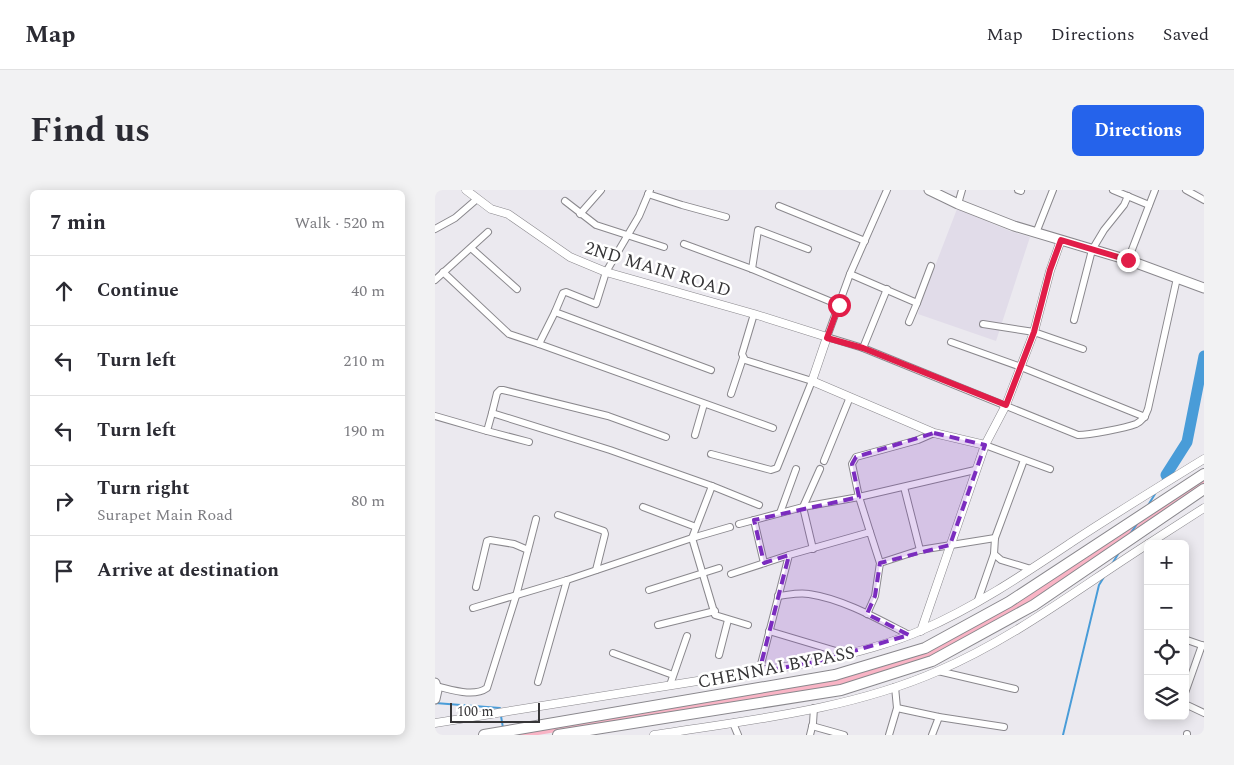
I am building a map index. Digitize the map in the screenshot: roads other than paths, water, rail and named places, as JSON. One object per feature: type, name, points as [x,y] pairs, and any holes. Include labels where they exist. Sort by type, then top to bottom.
[{"type":"highway","name":"CHENNAI BYPASS","points":[[487,734],[835,675],[925,648],[1009,602],[1203,474]]},
{"type":"highway","name":"CHENNAI BYPASS","points":[[558,735],[841,690],[932,661],[1034,605],[1204,489]]},
{"type":"main road","points":[[936,191],[958,204],[1014,226],[1128,260],[1204,288]]},
{"type":"street","name":"2ND MAIN ROAD","points":[[466,190],[491,209],[508,214],[570,257],[606,272],[754,314],[827,338]]},
{"type":"street","points":[[580,214],[601,190]]},
{"type":"street","points":[[711,454],[771,470],[777,468],[812,381],[850,274],[887,190]]},
{"type":"street","points":[[958,204],[962,190]]},
{"type":"street","points":[[1037,233],[1053,190]]},
{"type":"street","points":[[1128,260],[1155,190]]},
{"type":"street","points":[[1186,190],[1204,200]]},
{"type":"street","points":[[1116,191],[1149,205]]},
{"type":"street","points":[[539,344],[563,293],[566,292],[596,304],[606,272],[639,216],[650,192],[682,206],[726,217]]},
{"type":"street","points":[[1074,320],[1092,250],[1103,230],[1124,205],[1128,196]]},
{"type":"street","points":[[436,227],[455,218],[477,199]]},
{"type":"street","points":[[565,201],[596,225],[664,247]]},
{"type":"street","points":[[779,206],[865,241]]},
{"type":"street","points":[[752,269],[758,230],[808,250]]},
{"type":"street","points":[[435,280],[488,232]]},
{"type":"street","points":[[921,631],[975,470],[985,445],[1006,405],[1034,332],[1061,240]]},
{"type":"street","points":[[685,244],[839,305]]},
{"type":"street","points":[[471,248],[517,289]]},
{"type":"street","points":[[909,322],[931,266]]},
{"type":"street","points":[[443,272],[509,334],[773,428]]},
{"type":"street","points":[[850,274],[917,303]]},
{"type":"street","points":[[827,338],[863,348],[1078,435],[1087,435],[1137,423],[1145,417],[1149,409],[1177,278]]},
{"type":"street","points":[[863,348],[887,290]]},
{"type":"street","points":[[555,312],[711,370]]},
{"type":"street","points":[[731,394],[743,358],[742,354],[754,314]]},
{"type":"street","points":[[983,324],[1034,332],[1083,349]]},
{"type":"street","points":[[951,342],[1021,367],[1145,417]]},
{"type":"street","points":[[743,358],[812,381],[934,433],[985,445],[1050,469]]},
{"type":"street","points":[[487,431],[497,393],[503,390],[608,416],[666,437]]},
{"type":"street","points":[[824,460],[850,397]]},
{"type":"street","points":[[695,435],[704,404]]},
{"type":"street","points":[[492,413],[610,450],[713,486],[759,505]]},
{"type":"street","points":[[435,416],[529,442]]},
{"type":"street","points":[[867,614],[875,596],[880,563],[859,497],[852,464],[856,457],[918,440],[934,433]]},
{"type":"street","points":[[435,723],[816,662],[921,631],[1031,569],[1116,513],[1204,459]]},
{"type":"street","points":[[978,600],[994,554],[995,538],[1024,460]]},
{"type":"street","points":[[780,512],[796,468]]},
{"type":"street","points":[[813,548],[803,507],[820,469]]},
{"type":"street","points":[[739,524],[780,512],[859,497],[975,470]]},
{"type":"street","points":[[713,486],[691,538],[716,616],[748,626]]},
{"type":"street","points":[[904,487],[920,550]]},
{"type":"street","points":[[643,507],[696,527]]},
{"type":"street","points":[[1154,540],[1204,508]]},
{"type":"street","points":[[558,515],[604,531],[605,534],[596,570]]},
{"type":"street","points":[[436,689],[478,693],[487,688],[516,596],[536,519]]},
{"type":"street","points":[[754,520],[764,563]]},
{"type":"street","points":[[473,608],[567,580],[691,538],[730,527]]},
{"type":"street","points":[[731,574],[869,532]]},
{"type":"street","points":[[880,563],[920,550],[995,538]]},
{"type":"street","points":[[476,587],[487,541],[514,544],[528,550]]},
{"type":"street","points":[[655,735],[814,708],[895,687],[938,671],[1004,638],[1144,547]]},
{"type":"street","points":[[994,554],[1001,560],[1031,569]]},
{"type":"street","points":[[759,672],[789,555]]},
{"type":"street","points":[[649,590],[719,568]]},
{"type":"street","points":[[538,682],[567,580]]},
{"type":"street","points":[[778,596],[807,594],[825,598],[867,614],[909,635]]},
{"type":"street","points":[[658,624],[715,611]]},
{"type":"street","points":[[719,655],[728,620]]},
{"type":"street","points":[[769,632],[846,654]]},
{"type":"street","points":[[670,685],[687,636]]},
{"type":"street","points":[[1189,641],[1203,646],[1189,683]]},
{"type":"street","points":[[613,653],[673,675]]},
{"type":"street","points":[[938,671],[1015,690]]},
{"type":"street","points":[[889,735],[897,708],[895,687]]},
{"type":"street","points":[[1189,706],[1204,713]]},
{"type":"street","points":[[810,735],[814,708]]},
{"type":"street","points":[[897,708],[939,717],[1004,727]]},
{"type":"street","points":[[932,735],[939,717]]},
{"type":"street","points":[[733,723],[738,735]]},
{"type":"street","points":[[812,726],[844,735]]},
{"type":"waterway","points":[[1166,475],[1187,442],[1204,356]]},
{"type":"waterway","points":[[1162,481],[1166,475]]},
{"type":"waterway","points":[[1147,507],[1155,494]]},
{"type":"waterway","points":[[1130,534],[1137,524]]},
{"type":"waterway","points":[[1112,564],[1120,551]]},
{"type":"waterway","points":[[1063,735],[1099,585],[1104,577]]},
{"type":"waterway","points":[[435,703],[500,708],[500,711]]},
{"type":"waterway","points":[[501,716],[503,728]]}]
